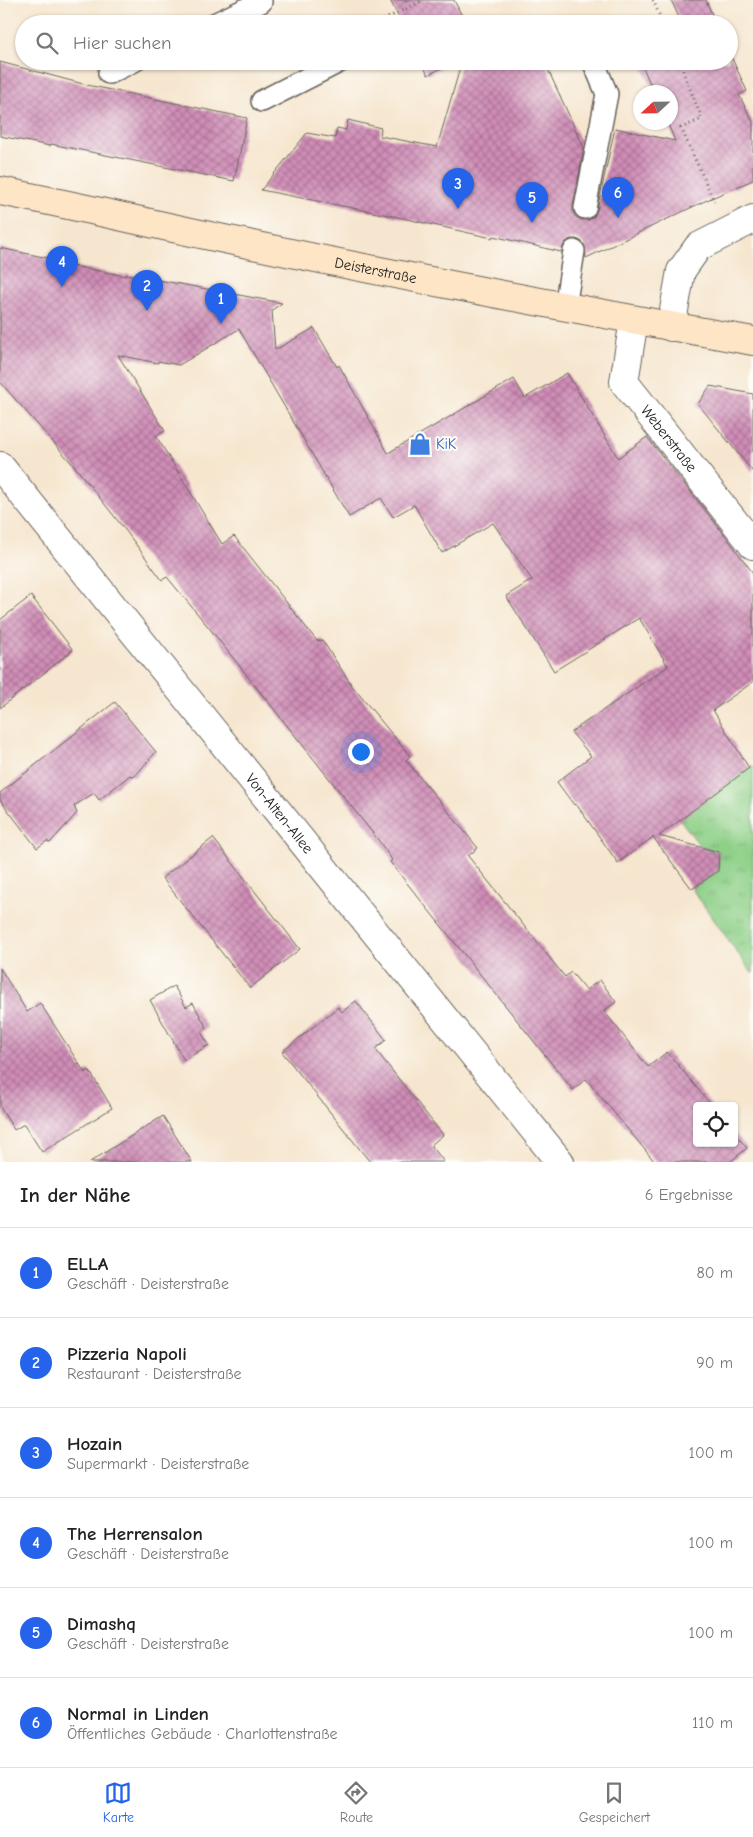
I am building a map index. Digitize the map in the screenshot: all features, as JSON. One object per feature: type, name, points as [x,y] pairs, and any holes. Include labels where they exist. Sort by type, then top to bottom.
[{"type":"street","name":"Deisterstraße","points":[[0,191],[54,201],[234,241],[565,307],[753,342]]},
{"type":"street","points":[[671,327],[681,271],[698,247],[753,219]]},
{"type":"street","name":"Weberstraße","points":[[634,320],[624,382],[753,545]]},
{"type":"street","name":"Von-Alten-Allee","points":[[0,466],[560,1162]]},
{"type":"lane","points":[[233,15],[261,2]]},
{"type":"lane","points":[[109,73],[115,70]]},
{"type":"lane","points":[[262,101],[323,70]]},
{"type":"lane","points":[[585,208],[607,94],[596,70]]},
{"type":"lane","points":[[565,307],[574,251]]},
{"type":"path","points":[[393,15],[424,0]]},
{"type":"path","points":[[653,0],[659,15]]},
{"type":"path","points":[[683,70],[702,119],[681,128],[728,231]]},
{"type":"green space","points":[[753,765],[752,973],[692,889],[718,871],[719,852],[701,847],[679,818]]},
{"type":"building","points":[[390,0],[454,0],[462,15],[398,15]]},
{"type":"building","points":[[671,0],[706,0],[712,15],[678,15]]},
{"type":"building","points":[[0,62],[15,66],[15,70],[30,70],[87,85],[247,118],[234,181],[51,144],[50,146],[0,136]]},
{"type":"building","points":[[426,70],[438,70],[428,75]]},
{"type":"building","points":[[459,70],[548,70],[584,148],[573,206],[573,213],[582,220],[589,220],[594,217],[597,210],[615,128],[675,141],[670,130],[678,130],[678,85],[651,85],[644,70],[737,70],[747,91],[739,95],[753,122],[753,180],[586,258],[585,246],[576,239],[570,239],[565,243],[561,252],[493,236],[492,238],[261,190],[307,133],[335,138],[337,128],[346,130],[348,120],[381,128],[380,136],[437,147]]},
{"type":"building","points":[[0,248],[48,258],[46,261],[282,303],[272,310],[275,350],[314,328],[337,367],[339,365],[388,453],[514,379],[525,398],[567,373],[618,458],[647,437],[753,573],[753,682],[713,710],[749,768],[659,836],[719,852],[718,871],[692,889],[653,837],[618,863],[576,804],[574,805],[557,782],[591,756],[571,732],[668,666],[639,618],[554,671],[506,596],[532,580],[493,523],[442,553],[414,505],[393,517],[381,498],[349,517],[239,329],[179,365],[118,355],[165,431],[156,436],[222,544],[234,536],[317,641],[322,640],[353,687],[410,756],[406,760],[478,848],[468,856],[565,977],[571,972],[586,990],[600,980],[616,1002],[604,1011],[648,1067],[667,1052],[709,1102],[693,1102],[693,1147],[738,1147],[738,1138],[747,1148],[730,1162],[655,1162],[586,1079],[573,1090],[390,862],[392,860],[379,841],[210,629],[167,577],[162,580],[76,468],[0,382]]},
{"type":"building","points":[[710,386],[753,394],[753,472],[698,404]]},
{"type":"building","points":[[31,596],[73,650],[0,708],[0,620]]},
{"type":"building","points":[[115,702],[156,752],[134,777],[130,775],[99,800],[94,793],[74,806],[77,813],[50,843],[47,841],[37,848],[0,800],[0,793]]},
{"type":"building","points":[[213,838],[300,949],[250,988],[162,878]]},
{"type":"building","points":[[0,968],[27,1012],[40,1003],[85,1073],[89,1070],[112,1108],[42,1152],[24,1124],[14,1130],[0,1107]]},
{"type":"building","points":[[174,986],[186,1007],[193,1003],[207,1028],[201,1032],[209,1045],[184,1060],[150,1000]]},
{"type":"building","points":[[356,1001],[386,1040],[375,1049],[443,1135],[431,1145],[444,1162],[370,1162],[282,1052],[338,1007],[342,1012]]},
{"type":"building","points":[[163,1116],[192,1162],[90,1162]]},
{"type":"place","name":"Hozain","points":[[458,209]]},
{"type":"place","name":"Normal in Linden","points":[[618,218]]},
{"type":"place","name":"Dimashq","points":[[532,223]]},
{"type":"place","name":"The Herrensalon","points":[[62,287]]},
{"type":"place","name":"Pizzeria Napoli","points":[[147,311]]},
{"type":"place","name":"ELLA","points":[[221,324]]},
{"type":"place","name":"KiK","points":[[420,444]]}]
